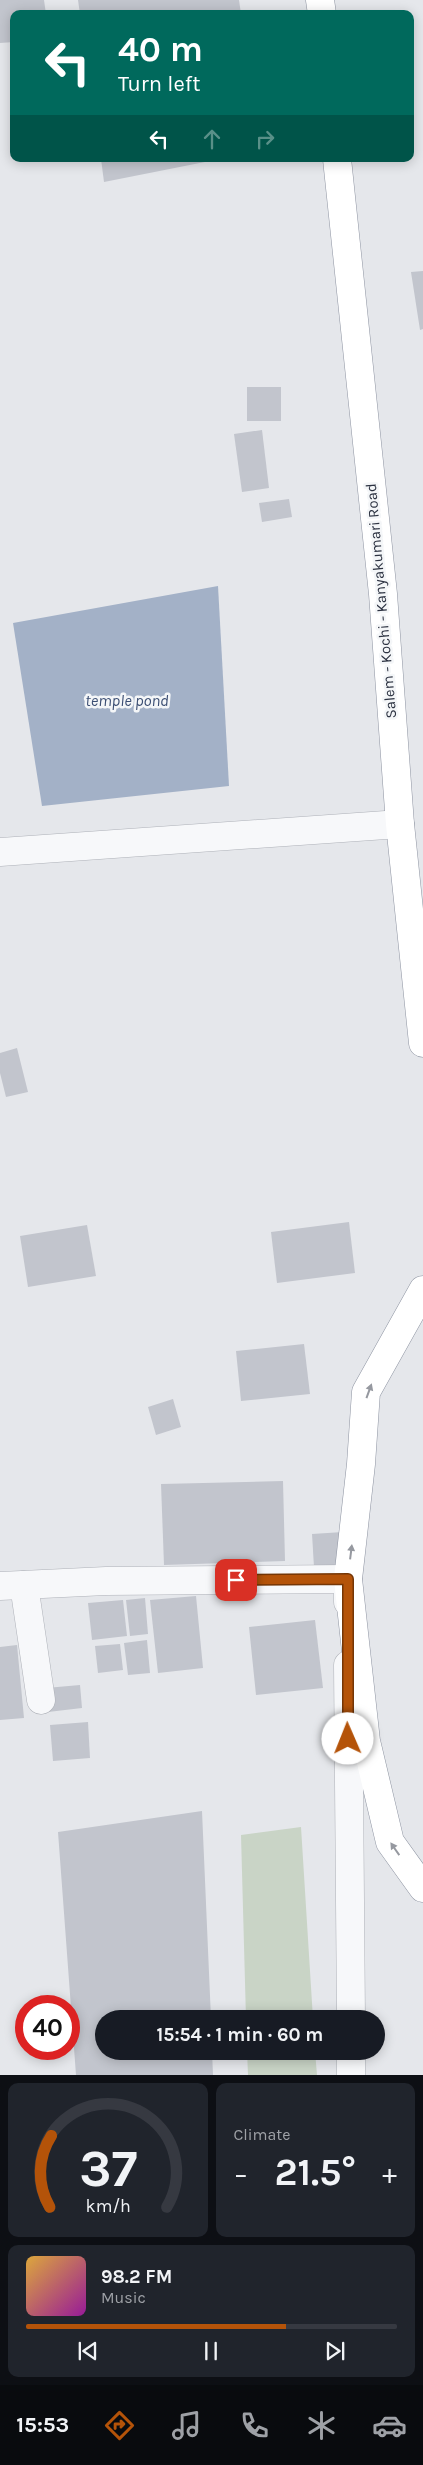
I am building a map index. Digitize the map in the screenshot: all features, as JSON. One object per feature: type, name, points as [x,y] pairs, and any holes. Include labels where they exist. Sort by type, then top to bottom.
[{"type":"highway","name":"Salem - Kochi - Kanyakumari Road","points":[[337,162],[383,594],[400,824],[423,1043]]},
{"type":"highway","points":[[423,1290],[366,1392],[361,1464],[348,1579],[366,1741],[390,1842],[423,1888]]},
{"type":"street","points":[[0,852],[400,824]]},
{"type":"street","points":[[41,1700],[12,1586],[106,1581],[348,1579],[350,2010]]},
{"type":"street","points":[[351,2060],[351,2075]]},
{"type":"green space","points":[[301,1827],[312,2010],[246,2010],[241,1835]]},
{"type":"green space","points":[[247,2060],[316,2060],[317,2075],[248,2075]]},
{"type":"water","name":"temple pond","points":[[218,586],[229,786],[42,806],[13,623]]},
{"type":"building","points":[[0,0],[44,0],[45,10],[10,10],[10,42],[0,43]]},
{"type":"building","points":[[78,0],[239,0],[240,10],[79,10]]},
{"type":"building","points":[[101,162],[205,162],[104,182]]},
{"type":"building","points":[[423,271],[423,329],[420,330],[411,272]]},
{"type":"building","points":[[247,387],[281,387],[281,421],[247,421]]},
{"type":"building","points":[[262,430],[269,488],[242,492],[234,434]]},
{"type":"building","points":[[289,499],[292,517],[262,522],[259,503]]},
{"type":"building","points":[[17,1048],[28,1092],[6,1097],[0,1073],[0,1053]]},
{"type":"building","points":[[349,1222],[355,1273],[277,1283],[271,1232]]},
{"type":"building","points":[[87,1225],[96,1276],[28,1287],[20,1236]]},
{"type":"building","points":[[304,1344],[310,1394],[241,1401],[236,1351]]},
{"type":"building","points":[[173,1399],[181,1427],[156,1435],[148,1407]]},
{"type":"building","points":[[283,1481],[285,1561],[164,1565],[161,1484]]},
{"type":"building","points":[[343,1532],[345,1565],[314,1567],[312,1534]]},
{"type":"building","points":[[196,1596],[203,1668],[158,1673],[150,1600]]},
{"type":"building","points":[[145,1598],[148,1634],[130,1636],[126,1600]]},
{"type":"building","points":[[123,1600],[127,1636],[92,1640],[88,1603]]},
{"type":"building","points":[[315,1620],[323,1688],[256,1695],[249,1627]]},
{"type":"building","points":[[147,1640],[150,1673],[128,1675],[124,1643]]},
{"type":"building","points":[[120,1644],[123,1670],[98,1673],[95,1646]]},
{"type":"building","points":[[17,1645],[24,1718],[0,1720],[0,1647]]},
{"type":"building","points":[[80,1685],[82,1708],[48,1712],[46,1688]]},
{"type":"building","points":[[88,1722],[90,1758],[53,1761],[50,1725]]},
{"type":"building","points":[[202,1811],[211,2010],[95,2010],[95,2060],[212,2060],[213,2075],[76,2075],[75,2060],[80,2060],[80,1995],[70,1995],[58,1832]]},
{"type":"route","points":[[236,1580],[348,1579],[348,1739]]}]
